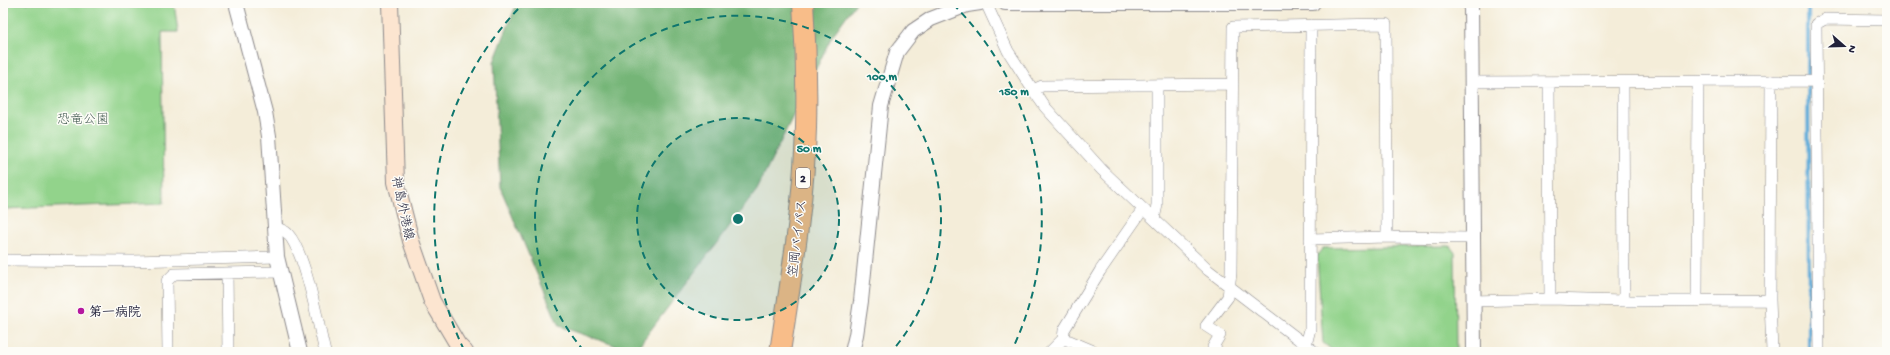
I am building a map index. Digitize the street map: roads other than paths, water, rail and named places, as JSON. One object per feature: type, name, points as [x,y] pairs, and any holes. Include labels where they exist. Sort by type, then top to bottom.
[{"type":"highway","name":"笠岡バイパス","points":[[780,352],[801,195],[806,129],[807,58],[803,3]]},
{"type":"main road","name":"神島外港線","points":[[390,3],[396,182],[411,241],[432,302],[458,344],[465,352]]},
{"type":"street","points":[[236,3],[265,112],[277,257],[300,352]]},
{"type":"street","points":[[852,352],[861,301],[881,106],[897,52],[913,31],[932,19],[967,5],[980,3]]},
{"type":"street","points":[[986,3],[1008,51],[1033,90],[1046,107],[1102,170],[1208,270],[1315,352]]},
{"type":"street","points":[[1005,3],[1313,3]]},
{"type":"street","points":[[1471,3],[1474,352]]},
{"type":"street","points":[[1819,352],[1816,24],[1825,19],[1887,20]]},
{"type":"street","points":[[1214,352],[1216,349],[1212,347],[1220,336],[1206,326],[1228,297],[1231,272],[1233,27],[1386,24],[1387,237]]},
{"type":"street","points":[[1306,345],[1310,329],[1311,25]]},
{"type":"street","points":[[1771,81],[1770,300],[1772,352]]},
{"type":"street","points":[[1471,82],[1817,81]]},
{"type":"street","points":[[1549,82],[1550,299]]},
{"type":"street","points":[[1623,82],[1624,301]]},
{"type":"street","points":[[1697,299],[1698,82]]},
{"type":"street","points":[[1033,90],[1042,86],[1233,84]]},
{"type":"street","points":[[1154,219],[1157,204],[1157,85]]},
{"type":"street","points":[[1050,352],[1063,340],[1064,330],[1100,271],[1143,209]]},
{"type":"street","points":[[275,227],[287,232],[294,242],[304,268],[325,352]]},
{"type":"street","points":[[1310,239],[1387,237],[1472,238]]},
{"type":"street","points":[[3,260],[132,261],[277,257]]},
{"type":"street","points":[[168,352],[167,281],[174,274],[280,272]]},
{"type":"street","points":[[227,273],[228,352]]},
{"type":"street","points":[[1473,301],[1550,299],[1624,301],[1697,299],[1770,300]]},
{"type":"street","points":[[1063,340],[1070,340],[1096,352]]},
{"type":"waterway","points":[[1808,3],[1809,352]]},
{"type":"place","name":"第一病院","points":[[81,311]]},
{"type":"park label","name":"恐竜公園","points":[[83,118]]}]
